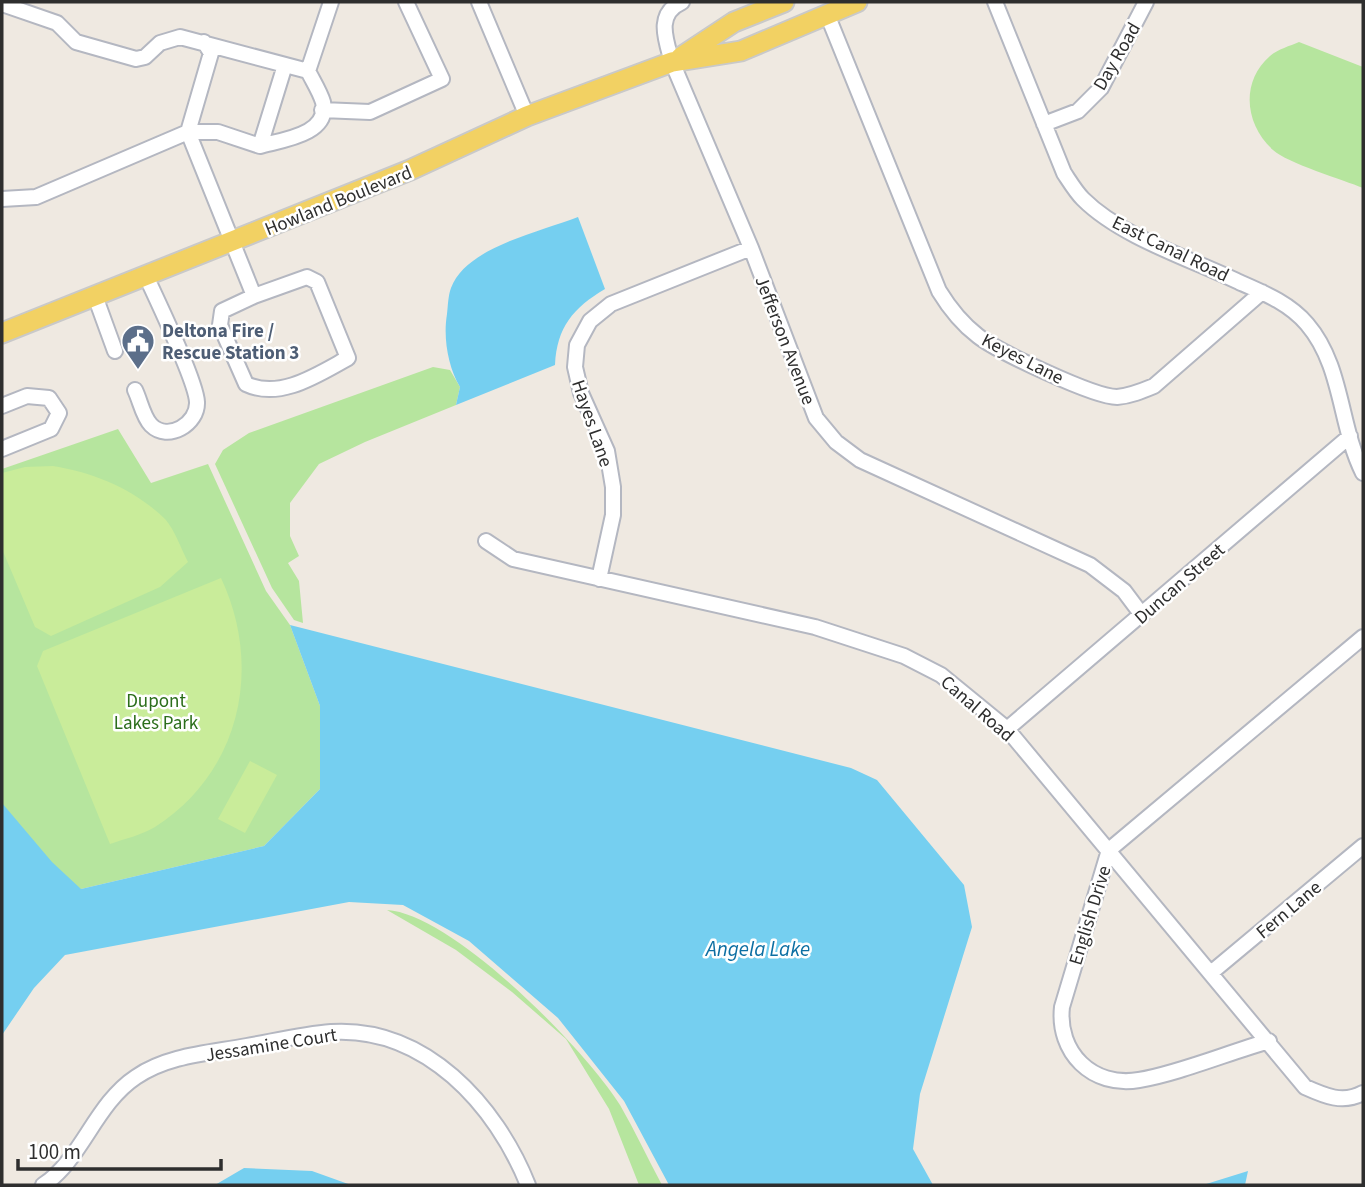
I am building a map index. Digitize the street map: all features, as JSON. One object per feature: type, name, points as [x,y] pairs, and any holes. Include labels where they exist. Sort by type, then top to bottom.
[{"type":"main road","name":"Howland Boulevard","points":[[672,62],[734,22],[784,2]]},
{"type":"main road","name":"Howland Boulevard","points":[[2,333],[231,244],[410,170],[527,116],[672,62],[741,51],[855,2]]},
{"type":"street","points":[[2,199],[36,197],[188,132],[218,132],[260,146],[304,134],[319,121],[322,110],[323,104],[308,71],[331,2]]},
{"type":"street","points":[[322,110],[370,112],[442,79],[405,2]]},
{"type":"street","points":[[479,2],[527,116]]},
{"type":"street","name":"Jefferson Avenue","points":[[682,2],[669,10],[665,20],[663,32],[672,62],[751,248],[816,418],[836,442],[860,460],[1090,565],[1124,591],[1142,614]]},
{"type":"street","name":"East Canal Road","points":[[995,2],[1064,173],[1082,198],[1111,222],[1280,300],[1306,323],[1322,345],[1334,374],[1363,473]]},
{"type":"street","name":"Day Road","points":[[1044,124],[1078,111],[1101,88],[1146,2]]},
{"type":"street","points":[[2,4],[57,23],[76,43],[136,60],[145,57],[160,43],[180,37],[308,71]]},
{"type":"street","name":"Keyes Lane","points":[[827,14],[939,291],[955,317],[981,338],[1092,392],[1116,397],[1154,386],[1262,292]]},
{"type":"street","points":[[204,42],[211,53],[188,132],[254,296]]},
{"type":"street","points":[[260,146],[285,65]]},
{"type":"street","name":"Hayes Lane","points":[[599,579],[612,516],[613,487],[607,451],[581,393],[575,367],[577,345],[590,321],[611,304],[751,248]]},
{"type":"street","points":[[135,390],[147,419],[160,431],[170,433],[181,429],[191,420],[197,409],[193,386],[146,276]]},
{"type":"street","points":[[307,277],[317,282],[348,358],[295,384],[263,392],[246,384],[220,326],[222,311],[254,296],[307,277]]},
{"type":"street","points":[[95,296],[116,351]]},
{"type":"street","points":[[2,405],[27,396],[49,398],[60,413],[51,429],[2,449]]},
{"type":"street","name":"Duncan Street","points":[[1007,729],[1350,436]]},
{"type":"street","name":"Canal Road","points":[[486,541],[513,559],[815,626],[904,656],[942,675],[1007,729],[1269,1041]]},
{"type":"street","name":"English Drive","points":[[1269,1041],[1138,1081],[1109,1080],[1087,1070],[1075,1060],[1066,1044],[1060,1020],[1109,850],[1363,638]]},
{"type":"street","name":"Fern Lane","points":[[1212,972],[1363,846]]},
{"type":"street","name":"Jessamine Court","points":[[43,1185],[60,1170],[119,1089],[158,1063],[331,1032],[392,1040],[431,1058],[478,1099],[503,1134],[528,1185]]},
{"type":"street","points":[[1269,1041],[1305,1087],[1327,1097],[1348,1099],[1363,1093]]},
{"type":"green space","points":[[1299,42],[1363,67],[1363,188],[1280,155],[1256,128],[1250,91],[1260,66],[1270,56]]},
{"type":"green space","points":[[433,367],[450,370],[460,387],[456,405],[319,464],[290,503],[290,536],[299,556],[288,563],[299,581],[303,623],[294,620],[272,588],[215,464],[223,450],[249,433]]},
{"type":"green space","name":"Dupont Lakes Park","points":[[118,429],[151,483],[208,464],[266,591],[290,625],[320,706],[320,789],[264,846],[81,889],[2,915],[2,469]]},
{"type":"green space","points":[[53,466],[99,478],[127,491],[153,508],[169,523],[188,562],[160,587],[51,636],[35,627],[2,549],[2,473],[25,467]]},
{"type":"green space","points":[[221,578],[234,612],[240,647],[241,681],[236,715],[225,748],[208,777],[184,804],[150,830],[110,844],[37,666],[43,651]]},
{"type":"green space","points":[[250,761],[277,775],[245,833],[218,819]]},
{"type":"green space","points":[[387,910],[415,917],[446,934],[515,988],[548,1020],[578,1051],[620,1105],[662,1185],[639,1185],[609,1109],[566,1039],[512,992],[456,950]]},
{"type":"water","points":[[578,217],[605,289],[576,311],[563,329],[555,365],[456,405],[460,387],[450,361],[446,323],[449,294],[459,274],[488,251]]},
{"type":"water","name":"Angela Lake","points":[[290,625],[851,768],[877,780],[964,885],[972,927],[920,1094],[913,1149],[933,1185],[669,1185],[624,1101],[558,1018],[469,941],[403,905],[349,902],[65,955],[34,988],[2,1035],[2,803],[52,862],[81,889],[264,846],[320,789],[320,706]]},
{"type":"water","points":[[244,1168],[312,1171],[351,1185],[215,1185]]},
{"type":"water","points":[[1248,1171],[1245,1185],[1203,1185]]},
{"type":"place","name":"Deltona Fire / Rescue Station 3","points":[[138,371]]}]
